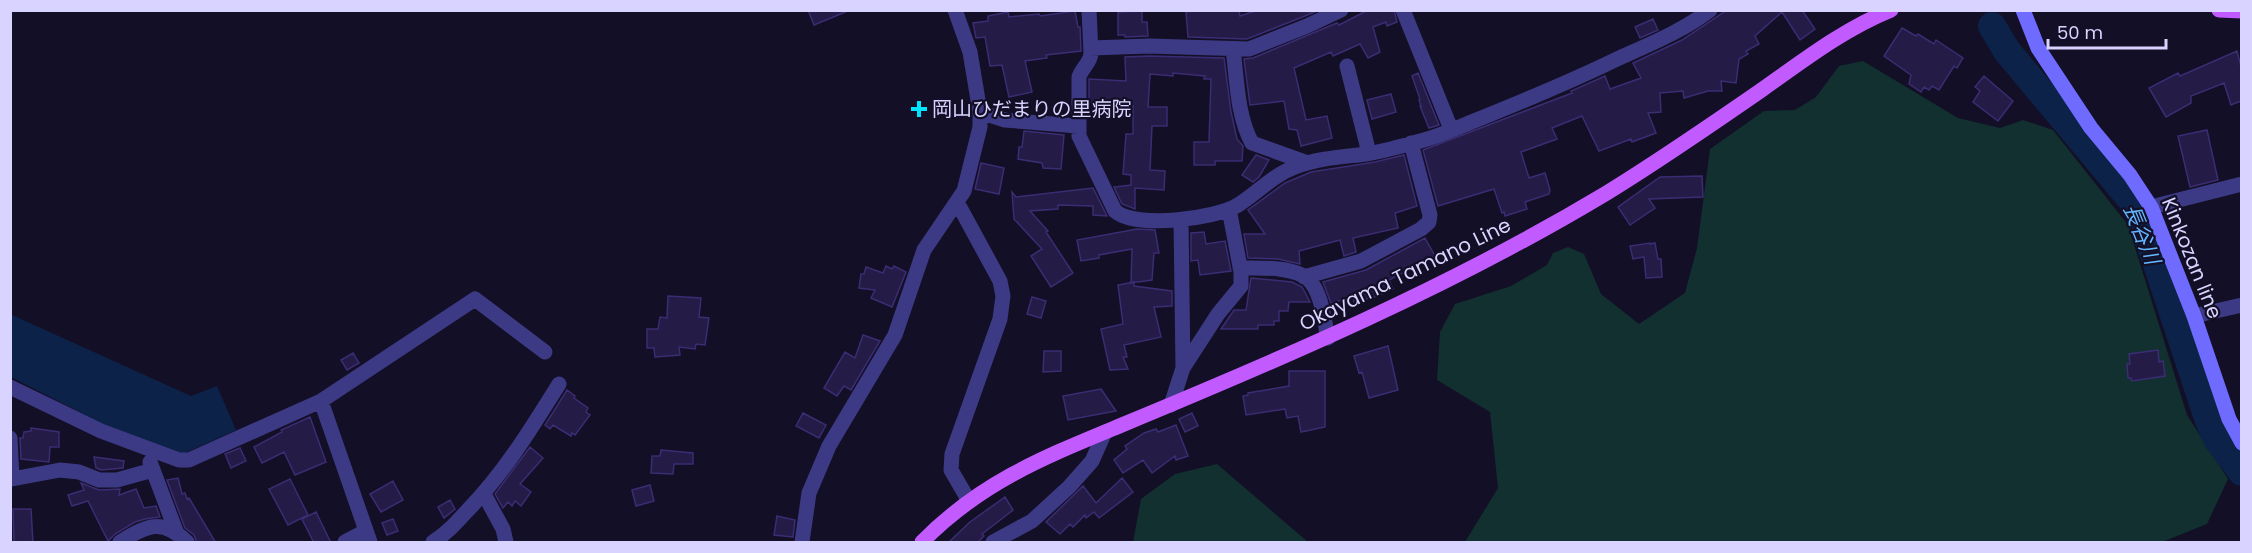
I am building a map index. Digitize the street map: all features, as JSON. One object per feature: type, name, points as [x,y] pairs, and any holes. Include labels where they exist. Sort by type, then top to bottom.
[{"type":"main road","name":"Okayama Tamano Line","points":[[922,543],[985,489],[1030,464],[1328,338],[1464,272],[1605,194],[1834,39],[1864,21],[1891,10]]},
{"type":"main road","name":"Kinkozan line","points":[[2023,10],[2038,48],[2091,128],[2130,175],[2151,207],[2194,316],[2229,419],[2241,443]]},
{"type":"main road","points":[[2219,10],[2241,11]]},
{"type":"street","points":[[802,543],[809,493],[829,446],[895,335],[924,250],[964,191],[980,127],[981,112],[970,52],[955,10]]},
{"type":"street","points":[[1089,10],[1090,60],[1081,70],[1078,126],[1083,146],[1115,211],[1130,220],[1181,220],[1229,209],[1237,206],[1269,181],[1294,167],[1411,143],[1451,129],[1552,90],[1701,18],[1710,10]]},
{"type":"street","points":[[1403,10],[1451,129]]},
{"type":"street","points":[[1091,48],[1149,46],[1249,49],[1334,12]]},
{"type":"street","points":[[1233,49],[1241,110],[1246,133],[1252,143],[1308,163]]},
{"type":"street","points":[[1347,66],[1369,153]]},
{"type":"street","points":[[981,112],[1005,120],[1078,126]]},
{"type":"street","points":[[1304,277],[1361,261],[1421,230],[1429,222],[1430,215],[1411,143]]},
{"type":"street","points":[[2151,207],[2241,184]]},
{"type":"street","points":[[957,202],[1000,281],[1003,296],[1000,319],[952,454],[951,470],[969,501]]},
{"type":"street","points":[[1171,405],[1183,368],[1218,314],[1241,286],[1229,209]]},
{"type":"street","points":[[1181,220],[1183,368]]},
{"type":"street","points":[[1240,268],[1276,269],[1311,281],[1319,298],[1328,338]]},
{"type":"street","points":[[10,387],[101,431],[179,460],[189,460],[321,401],[475,299],[545,352]]},
{"type":"street","points":[[2194,316],[2241,305]]},
{"type":"street","points":[[433,543],[443,536],[484,494],[514,456],[559,384]]},
{"type":"street","points":[[321,401],[370,539],[345,543]]},
{"type":"street","points":[[993,543],[1032,520],[1069,488],[1092,461],[1105,432]]},
{"type":"street","points":[[10,438],[12,479],[60,470],[79,472],[99,480],[117,480],[153,470]]},
{"type":"street","points":[[146,448],[176,531],[187,543]]},
{"type":"street","points":[[484,494],[503,529],[506,543]]},
{"type":"street","points":[[120,543],[142,527],[156,526],[176,531]]},
{"type":"green space","points":[[1863,61],[1958,118],[2000,128],[2023,120],[2053,130],[2128,225],[2187,415],[2228,479],[2207,524],[2162,542],[1465,542],[1498,488],[1490,412],[1437,380],[1440,332],[1455,304],[1511,286],[1547,265],[1553,253],[1568,247],[1584,254],[1601,294],[1639,324],[1685,293],[1697,248],[1710,149],[1764,111],[1795,110],[1816,97],[1839,66]]},
{"type":"green space","points":[[1217,464],[1308,542],[1133,542],[1141,499],[1175,474]]},
{"type":"water","points":[[10,314],[191,396],[217,386],[236,430],[183,454],[103,424],[11,377]]},
{"type":"building","points":[[808,10],[847,10],[848,11],[814,25]]},
{"type":"building","points":[[1239,10],[1240,16],[1258,10],[1315,12],[1247,39],[1188,37],[1186,12]]},
{"type":"building","points":[[1368,10],[1394,10],[1397,22],[1387,26],[1386,22],[1373,27],[1380,52],[1368,58],[1360,44],[1333,56],[1331,52],[1294,68],[1306,120],[1327,116],[1332,138],[1301,146],[1297,130],[1289,129],[1284,101],[1250,105],[1244,59],[1253,58],[1337,23],[1339,25]]},
{"type":"building","points":[[1727,10],[1802,10],[1815,29],[1800,40],[1782,12],[1755,36],[1759,44],[1746,51],[1748,54],[1739,59],[1736,83],[1721,81],[1722,91],[1708,91],[1684,98],[1683,91],[1660,93],[1661,112],[1648,113],[1656,133],[1632,142],[1631,139],[1599,151],[1582,116],[1552,128],[1557,139],[1521,152],[1529,178],[1545,173],[1550,190],[1549,194],[1525,202],[1527,209],[1505,216],[1494,189],[1438,206],[1423,150],[1572,93],[1571,91],[1605,76],[1610,89],[1641,78],[1633,63],[1682,40]]},
{"type":"building","points":[[1075,11],[1078,27],[1080,27],[1081,51],[1046,55],[1047,58],[1025,61],[1032,92],[1009,97],[1002,65],[990,66],[985,37],[976,38],[973,23],[988,21],[988,16],[1008,12],[1009,17],[1039,14],[1040,16]]},
{"type":"building","points":[[1142,11],[1142,22],[1147,22],[1148,36],[1118,35],[1118,12]]},
{"type":"building","points":[[1653,19],[1658,30],[1640,38],[1635,27]]},
{"type":"building","points":[[1902,28],[1934,44],[1936,40],[1963,58],[1957,68],[1954,66],[1939,90],[1932,86],[1929,90],[1924,87],[1921,92],[1909,84],[1911,75],[1884,56]]},
{"type":"building","points":[[2237,51],[2241,67],[2241,101],[2231,105],[2224,83],[2191,96],[2191,103],[2166,117],[2149,88],[2178,73],[2180,76]]},
{"type":"building","points":[[1125,57],[1224,58],[1231,112],[1237,139],[1243,146],[1242,161],[1215,161],[1215,165],[1194,165],[1194,142],[1209,142],[1211,79],[1204,79],[1205,76],[1173,73],[1173,76],[1150,74],[1148,107],[1167,107],[1167,126],[1152,126],[1150,170],[1165,171],[1164,190],[1135,188],[1135,209],[1122,204],[1114,187],[1131,185],[1131,175],[1123,174],[1126,134],[1133,134],[1133,106],[1089,102],[1089,79],[1126,81]]},
{"type":"building","points":[[1418,73],[1439,125],[1429,128],[1412,76]]},
{"type":"building","points":[[1984,76],[2013,101],[1998,121],[1973,102],[1980,91],[1975,87]]},
{"type":"building","points":[[1391,94],[1396,112],[1372,119],[1367,100]]},
{"type":"building","points":[[2207,130],[2218,180],[2190,187],[2178,136]]},
{"type":"building","points":[[1024,131],[1064,135],[1061,169],[1043,168],[1042,163],[1018,159]]},
{"type":"building","points":[[1256,155],[1269,160],[1259,177],[1253,182],[1242,175]]},
{"type":"building","points":[[1404,155],[1417,206],[1395,213],[1398,228],[1353,238],[1356,252],[1344,256],[1340,240],[1299,251],[1300,264],[1278,259],[1248,258],[1244,234],[1265,234],[1248,210],[1285,183],[1311,172]]},
{"type":"building","points":[[981,163],[1004,168],[999,194],[975,189]]},
{"type":"building","points":[[1702,176],[1703,197],[1649,199],[1655,208],[1630,225],[1618,207],[1660,177]]},
{"type":"building","points":[[1093,188],[1107,216],[1093,215],[1093,206],[1058,205],[1058,209],[1030,211],[1048,231],[1046,232],[1073,273],[1051,287],[1031,256],[1042,249],[1014,219],[1012,192],[1016,197]]},
{"type":"building","points":[[1137,229],[1155,230],[1159,253],[1154,253],[1152,280],[1131,283],[1132,249],[1081,261],[1077,240]]},
{"type":"building","points":[[1204,232],[1206,244],[1225,241],[1231,271],[1200,275],[1198,260],[1191,261],[1191,233]]},
{"type":"building","points":[[1425,238],[1435,256],[1389,280],[1393,289],[1354,302],[1353,297],[1331,303],[1323,282],[1366,270]]},
{"type":"building","points":[[1655,243],[1658,259],[1661,259],[1662,277],[1646,278],[1644,257],[1633,259],[1630,246]]},
{"type":"building","points":[[886,266],[892,269],[894,266],[906,272],[892,307],[871,298],[875,290],[859,288],[861,274],[864,274],[866,267],[883,273]]},
{"type":"building","points":[[1251,278],[1292,282],[1302,287],[1310,302],[1289,302],[1288,311],[1279,311],[1279,321],[1274,321],[1274,325],[1258,325],[1258,329],[1221,329],[1234,310],[1246,310]]},
{"type":"building","points":[[1134,282],[1134,286],[1172,291],[1172,306],[1154,307],[1161,337],[1124,345],[1127,357],[1123,357],[1128,369],[1110,370],[1101,329],[1123,324],[1118,285]]},
{"type":"building","points":[[668,296],[701,298],[699,317],[709,318],[705,345],[696,344],[695,349],[679,347],[680,355],[655,357],[654,348],[647,348],[647,329],[658,329],[660,317],[667,318]]},
{"type":"building","points":[[1032,297],[1046,301],[1041,318],[1027,314]]},
{"type":"building","points":[[863,335],[880,341],[851,390],[844,386],[837,396],[824,388],[845,352],[855,358]]},
{"type":"building","points":[[1388,346],[1398,390],[1369,398],[1362,372],[1359,373],[1354,356]]},
{"type":"building","points":[[2158,350],[2159,362],[2163,361],[2165,376],[2132,381],[2128,378],[2129,354]]},
{"type":"building","points":[[1044,351],[1061,351],[1061,371],[1043,372]]},
{"type":"building","points":[[353,353],[359,363],[347,370],[341,360]]},
{"type":"building","points":[[1289,371],[1325,371],[1325,427],[1301,432],[1298,416],[1287,418],[1285,409],[1246,415],[1243,396],[1248,393],[1289,386]]},
{"type":"building","points":[[1101,389],[1116,411],[1068,420],[1063,396]]},
{"type":"building","points":[[567,390],[588,408],[586,412],[590,415],[575,435],[572,433],[571,436],[553,425],[550,429],[545,425]]},
{"type":"building","points":[[803,413],[826,425],[819,438],[796,426]]},
{"type":"building","points":[[1192,413],[1198,426],[1185,432],[1179,419]]},
{"type":"building","points":[[310,417],[326,462],[295,475],[284,452],[262,463],[254,447],[282,432],[281,430]]},
{"type":"building","points":[[1176,425],[1188,456],[1176,460],[1175,456],[1152,473],[1143,460],[1123,473],[1114,460],[1127,449],[1125,446],[1144,433],[1156,429],[1158,432]]},
{"type":"building","points":[[31,428],[59,432],[59,447],[50,447],[49,462],[21,459],[20,438],[23,438],[24,432],[31,431]]},
{"type":"building","points":[[530,447],[543,458],[520,484],[531,492],[521,506],[515,501],[512,506],[508,502],[503,508],[495,494]]},
{"type":"building","points":[[240,448],[246,461],[231,468],[225,454]]},
{"type":"building","points":[[661,450],[693,453],[693,464],[674,464],[673,474],[651,473],[652,456],[660,456]]},
{"type":"building","points":[[94,457],[124,461],[123,468],[101,470],[96,468]]},
{"type":"building","points":[[178,478],[182,494],[185,493],[187,499],[189,498],[216,543],[197,543],[194,535],[185,528],[167,480]]},
{"type":"building","points":[[1122,478],[1133,492],[1099,518],[1094,512],[1086,518],[1085,515],[1073,527],[1070,524],[1060,534],[1046,522],[1083,486],[1096,503]]},
{"type":"building","points":[[290,479],[308,515],[288,525],[269,489]]},
{"type":"building","points":[[393,481],[403,500],[381,512],[370,494]]},
{"type":"building","points":[[81,483],[99,490],[120,489],[119,495],[136,489],[144,508],[156,506],[160,517],[135,522],[108,541],[88,501],[72,506],[68,495],[84,490]]},
{"type":"building","points":[[650,485],[654,501],[636,506],[632,490]]},
{"type":"building","points":[[1005,497],[1013,510],[982,534],[984,536],[977,543],[948,543],[970,522]]},
{"type":"building","points":[[450,500],[455,509],[444,518],[438,507]]},
{"type":"building","points":[[13,509],[31,509],[33,543],[14,543]]},
{"type":"building","points":[[316,512],[331,543],[314,543],[302,519]]},
{"type":"building","points":[[777,516],[795,520],[793,537],[774,535]]},
{"type":"building","points":[[393,519],[398,531],[387,535],[382,523]]},
{"type":"waterway","name":"長谷川","points":[[1992,26],[2007,51],[2134,203],[2153,252],[2209,421],[2217,439],[2242,472]]},
{"type":"place","name":"岡山ひだまりの里病院","points":[[919,109]]}]
